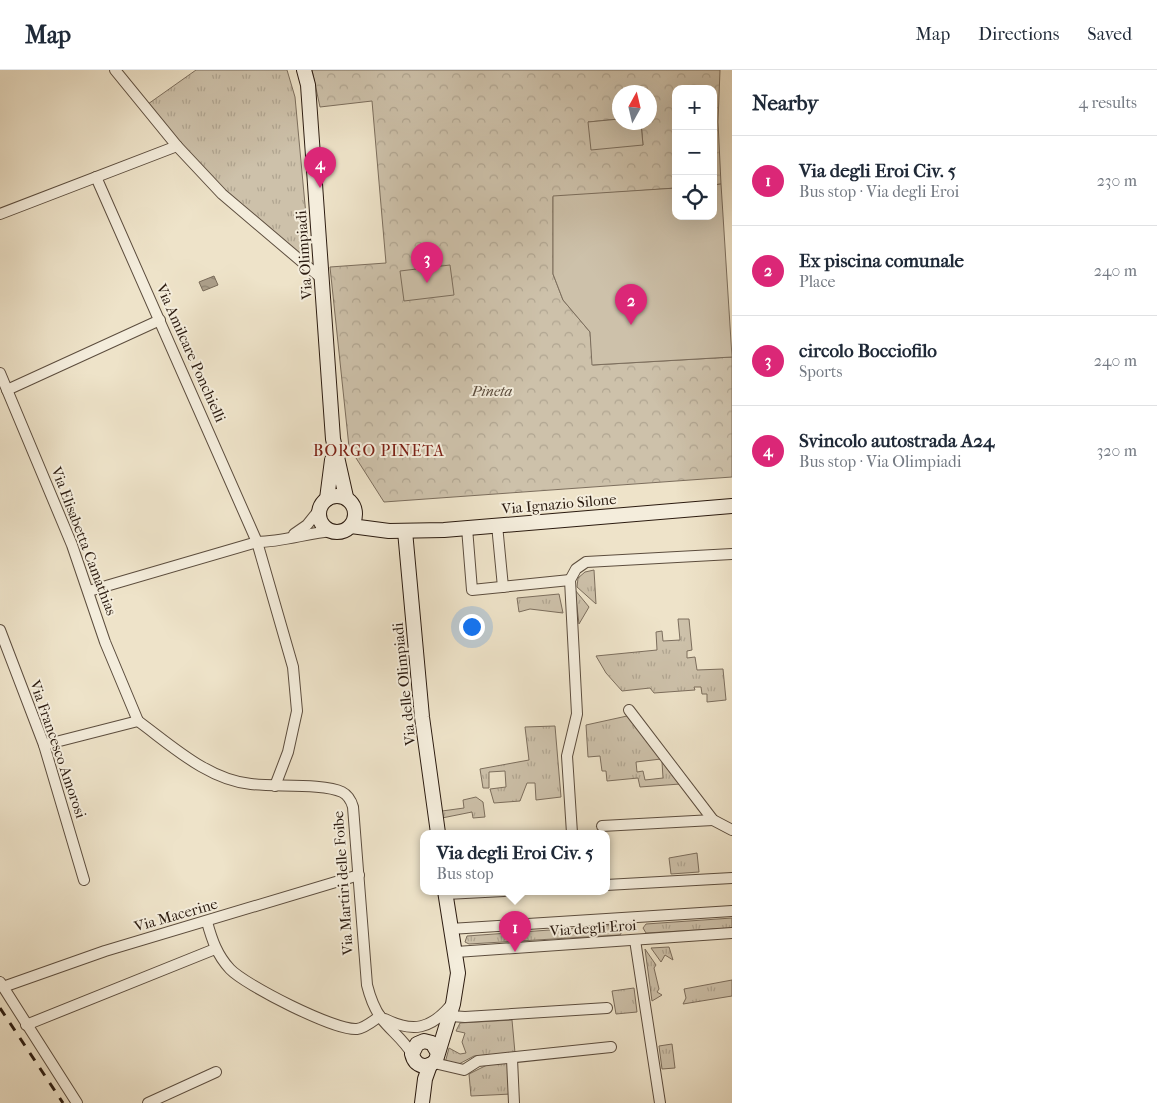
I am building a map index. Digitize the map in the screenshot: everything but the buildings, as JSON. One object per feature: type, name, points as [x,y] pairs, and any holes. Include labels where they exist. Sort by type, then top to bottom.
[{"type":"street","points":[[115,70],[177,146],[237,208],[322,278]]},
{"type":"street","name":"Via Olimpiadi","points":[[304,70],[308,85],[333,439],[331,474],[323,504]]},
{"type":"street","points":[[0,214],[177,146]]},
{"type":"street","name":"Via Amilcare Ponchielli","points":[[96,177],[257,542],[293,667],[297,710],[288,752],[275,786]]},
{"type":"street","points":[[7,390],[160,320]]},
{"type":"street","name":"Via Elisabetta Camathias","points":[[0,373],[72,545],[105,642],[138,721]]},
{"type":"street","name":"Via Olimpiadi","points":[[333,439],[350,502]]},
{"type":"street","points":[[88,591],[257,542],[272,542],[332,531],[342,531],[351,526],[356,517],[350,502],[336,495],[323,504],[307,525],[289,538]]},
{"type":"street","name":"Via Ignazio Silone","points":[[350,502],[370,521],[389,531]]},
{"type":"street","points":[[323,504],[323,525],[332,531]]},
{"type":"street","name":"Via Ignazio Silone","points":[[351,526],[389,531],[467,528],[732,506]]},
{"type":"street","points":[[497,525],[503,587]]},
{"type":"street","points":[[467,528],[472,590],[570,580]]},
{"type":"street","name":"Via delle Olimpiadi","points":[[405,531],[422,717],[438,830]]},
{"type":"street","points":[[572,830],[568,756],[577,714],[570,580],[576,569],[586,562],[732,554]]},
{"type":"street","name":"Via Francesco Amorosi","points":[[0,630],[44,745],[84,880]]},
{"type":"street","points":[[629,710],[713,820],[732,830]]},
{"type":"street","points":[[44,745],[138,721]]},
{"type":"street","name":"Via Martiri delle Foibe","points":[[138,721],[217,774],[242,783],[333,789],[348,796],[353,807],[364,969],[372,1002],[380,1016],[397,1034],[414,1058]]},
{"type":"street","points":[[602,826],[713,820]]},
{"type":"street","name":"Via Macerine","points":[[2,984],[359,875]]},
{"type":"street","points":[[610,885],[732,878]]},
{"type":"street","points":[[422,1103],[424,1087],[451,1010],[458,973],[446,895]]},
{"type":"street","points":[[450,929],[732,911]]},
{"type":"street","points":[[208,922],[215,949],[230,969],[246,983],[310,1014],[355,1030],[380,1016],[408,1026],[423,1026],[435,1022],[451,1010]]},
{"type":"street","name":"Via degli Eroi","points":[[456,952],[732,933]]},
{"type":"street","points":[[635,940],[660,1103]]},
{"type":"street","points":[[26,1025],[215,949]]},
{"type":"street","points":[[2,984],[26,1025],[77,1103]]},
{"type":"street","points":[[451,1010],[466,1017],[607,1008]]},
{"type":"street","points":[[424,1087],[414,1058],[417,1044],[439,1036],[444,1030]]},
{"type":"street","points":[[397,1034],[435,1046],[434,1060]]},
{"type":"street","points":[[414,1058],[422,1066],[434,1060],[464,1070],[478,1061],[512,1059],[611,1047]]},
{"type":"street","points":[[512,1059],[514,1103]]},
{"type":"street","points":[[148,1103],[216,1072]]},
{"type":"green space","points":[[196,70],[287,70],[295,97],[311,269],[214,186],[148,104]]},
{"type":"green space","name":"Pineta","points":[[312,70],[720,70],[718,122],[721,184],[717,184],[717,85],[672,85],[672,188],[553,197],[553,274],[563,300],[590,332],[593,365],[732,357],[732,477],[384,502],[349,447],[330,267],[386,263],[372,101],[320,107]]},
{"type":"green space","points":[[612,120],[612,130],[642,130],[643,145],[591,150],[588,122]]},
{"type":"green space","points":[[717,184],[721,184],[732,357],[592,365],[590,332],[563,300],[553,274],[553,196],[672,188],[672,220],[717,220]]},
{"type":"green space","points":[[450,265],[454,295],[404,301],[400,271]]},
{"type":"green space","points":[[594,570],[596,604],[577,587],[578,578],[585,572]]},
{"type":"green space","points":[[575,590],[589,607],[579,624]]},
{"type":"green space","points":[[559,594],[563,613],[530,609],[519,612],[517,598]]},
{"type":"green space","points":[[678,619],[689,619],[692,650],[687,651],[687,658],[695,657],[697,670],[723,669],[726,700],[707,702],[707,694],[702,694],[701,687],[694,687],[695,690],[654,693],[650,688],[622,691],[606,673],[596,656],[657,650],[656,632],[662,631],[663,641],[680,640]]},
{"type":"green space","points":[[627,716],[661,759],[636,762],[637,772],[643,771],[645,780],[663,778],[662,762],[680,784],[640,787],[638,778],[607,781],[606,771],[602,771],[600,756],[588,757],[586,725]]},
{"type":"green space","points":[[555,726],[561,797],[536,800],[535,783],[527,783],[520,801],[494,803],[490,789],[506,787],[505,771],[489,772],[489,788],[483,788],[480,769],[529,760],[525,727]]},
{"type":"green space","points":[[476,797],[483,802],[485,817],[473,818],[472,812],[442,818],[442,811],[464,808],[463,800]]},
{"type":"green space","points":[[697,853],[699,872],[671,874],[669,858]]},
{"type":"green space","points":[[732,918],[732,928],[646,933],[643,928],[646,924]]},
{"type":"green space","points":[[619,925],[624,928],[620,935],[469,944],[465,942],[467,936]]},
{"type":"green space","points":[[669,947],[673,960],[665,955],[661,962],[651,948]]},
{"type":"green space","points":[[645,949],[656,965],[654,968],[659,989],[657,992],[662,995],[652,1001]]},
{"type":"green space","points":[[732,980],[732,996],[683,1004],[686,998],[684,989]]},
{"type":"green space","points":[[634,988],[637,1012],[616,1014],[612,991]]},
{"type":"green space","points":[[512,1020],[515,1053],[474,1056],[459,1064],[445,1063],[449,1048],[460,1054],[466,1053],[462,1042],[465,1033],[456,1031],[460,1023]]},
{"type":"green space","points":[[672,1044],[675,1068],[662,1069],[659,1046]]},
{"type":"green space","points":[[508,1062],[511,1094],[471,1096],[469,1074],[487,1065]]},
{"type":"water","points":[[214,276],[218,285],[203,291],[199,282]]},
{"type":"railway","points":[[0,1008],[63,1103]]},
{"type":"place","name":"Svincolo autostrada A24","points":[[320,188]]},
{"type":"place","name":"circolo Bocciofilo","points":[[427,283]]},
{"type":"place","name":"Ex piscina comunale","points":[[631,325]]},
{"type":"place","name":"Via degli Eroi Civ. 5","points":[[515,952]]},
{"type":"district","name":"BORGO PINETA","points":[[379,450]]}]
